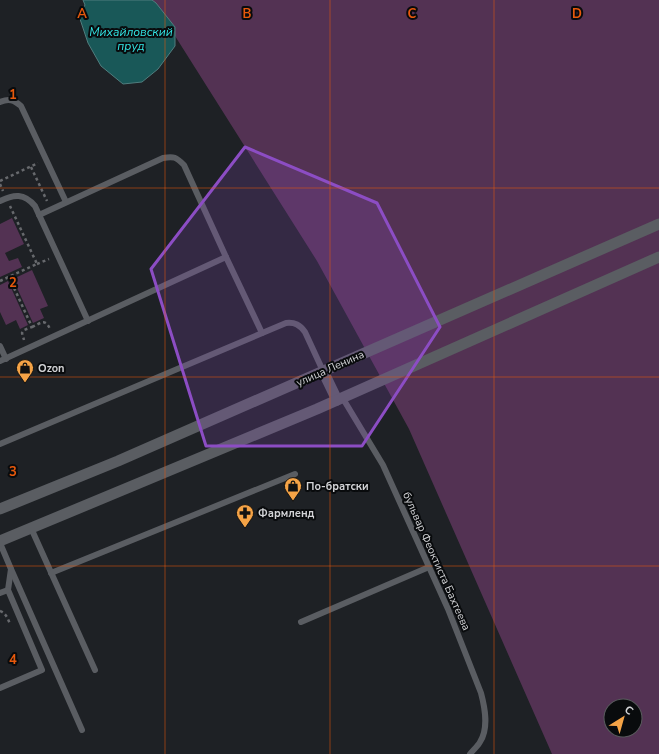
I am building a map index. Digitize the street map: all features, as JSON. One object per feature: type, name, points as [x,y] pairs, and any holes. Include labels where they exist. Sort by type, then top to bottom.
[{"type":"street","name":"улица Ленина","points":[[0,509],[118,461],[659,224]]},
{"type":"street","points":[[0,542],[340,399],[659,257]]},
{"type":"street","points":[[324,371],[340,399]]},
{"type":"lane","points":[[0,102],[8,99],[15,101],[21,106],[66,202]]},
{"type":"lane","points":[[39,215],[163,158],[171,156],[177,158],[184,165],[262,333]]},
{"type":"lane","points":[[3,199],[13,196],[20,196],[35,206],[88,321]]},
{"type":"lane","points":[[0,346],[3,360],[226,257]]},
{"type":"lane","points":[[0,444],[286,323],[301,326],[306,332],[324,371]]},
{"type":"lane","name":"бульвар Феоктиста Бахтеева","points":[[340,399],[383,465],[448,609],[481,693],[486,716],[485,726],[480,742],[470,754]]},
{"type":"lane","points":[[51,573],[295,474]]},
{"type":"lane","points":[[31,528],[95,670]]},
{"type":"lane","points":[[0,542],[82,730]]},
{"type":"lane","points":[[301,622],[429,567]]},
{"type":"lane","points":[[0,688],[42,670],[8,590],[11,568]]},
{"type":"lane","points":[[0,593],[8,590]]},
{"type":"path","points":[[0,181],[46,160]]},
{"type":"path","points":[[31,167],[51,209]]},
{"type":"path","points":[[0,184],[3,199],[37,264]]},
{"type":"path","points":[[0,282],[57,255]]},
{"type":"path","points":[[9,277],[32,327]]},
{"type":"path","points":[[28,348],[22,333],[24,330],[42,322],[47,323],[54,337]]},
{"type":"path","points":[[0,611],[6,615],[12,628]]},
{"type":"highlighted area","points":[[245,147],[377,203],[440,327],[362,446],[206,446],[151,269]]},
{"type":"shaded area","points":[[134,0],[659,0],[659,754],[552,754],[409,429],[317,261],[158,9]]},
{"type":"shaded area","points":[[12,218],[24,244],[5,253],[9,261],[18,258],[22,267],[0,277],[0,224]]},
{"type":"shaded area","points":[[32,270],[48,306],[40,309],[44,318],[33,323],[13,279]]},
{"type":"shaded area","points":[[8,281],[28,325],[20,329],[16,320],[6,325],[0,312],[0,285]]},
{"type":"water","name":"Михайловский пруд","points":[[83,0],[152,0],[175,27],[175,46],[158,69],[142,82],[123,84],[101,66],[88,43],[79,16],[85,5]]},
{"type":"place","name":"Ozon","points":[[25,383]]},
{"type":"place","name":"По-братски","points":[[293,501]]},
{"type":"place","name":"Фармленд","points":[[245,528]]}]
